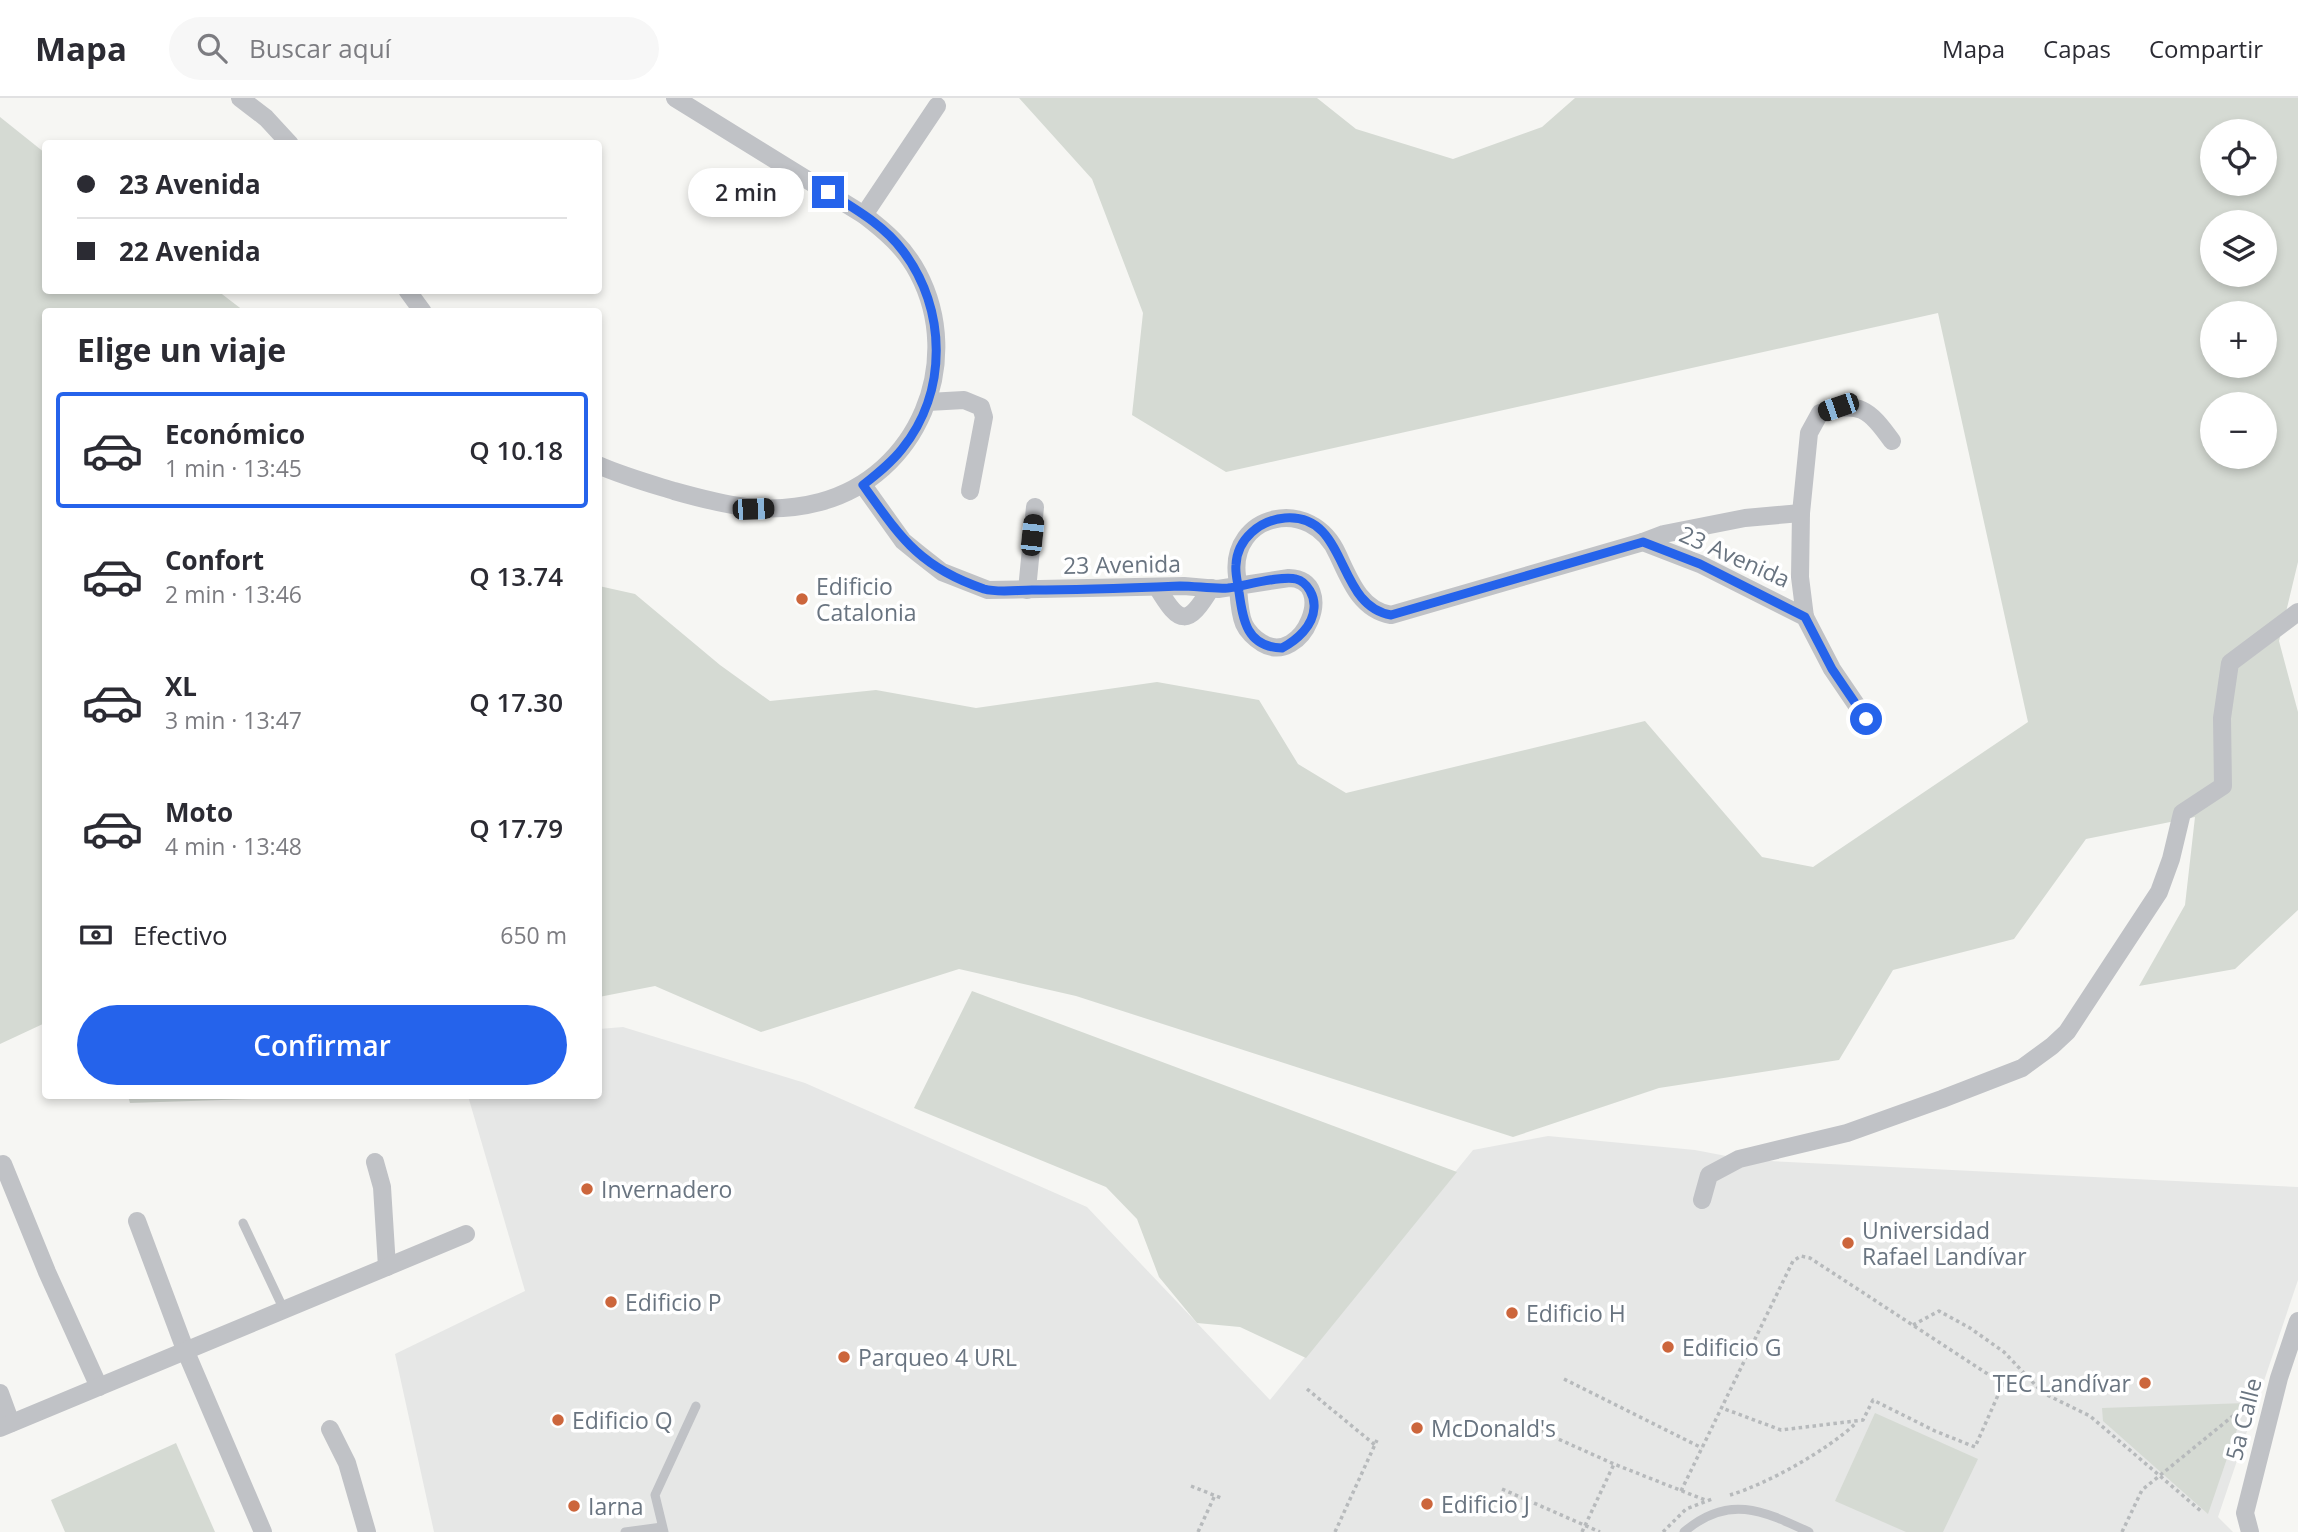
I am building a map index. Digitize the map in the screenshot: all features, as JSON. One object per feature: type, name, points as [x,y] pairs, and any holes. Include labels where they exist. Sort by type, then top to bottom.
[{"type":"street","points":[[240,98],[266,118],[286,140]]},
{"type":"street","points":[[602,467],[625,477],[726,505],[753,509],[823,502],[863,485],[903,449],[928,402],[934,376],[937,349],[928,296],[902,249],[884,230],[864,215],[675,98]]},
{"type":"street","points":[[864,215],[937,106]]},
{"type":"street","points":[[928,402],[964,400],[981,407],[984,417],[970,491]]},
{"type":"street","name":"23 Avenida","points":[[1866,719],[1832,669],[1805,617],[1800,577],[1801,513],[1809,433],[1820,413],[1838,407],[1854,406],[1868,413],[1892,441]]},
{"type":"street","name":"23 Avenida","points":[[863,485],[903,541],[942,572],[988,590],[1215,588],[1289,579],[1296,579],[1308,587],[1313,598],[1314,613],[1297,639],[1282,648],[1273,647],[1256,638],[1243,621],[1236,565],[1245,539],[1254,529],[1274,520],[1295,518],[1319,529],[1331,539],[1360,597],[1379,613],[1391,615],[1664,534],[1745,518],[1801,513]]},
{"type":"street","points":[[1027,590],[1035,507]]},
{"type":"street","name":"23 Avenida","points":[[1643,542],[1700,564],[1805,617]]},
{"type":"street","points":[[1157,587],[1171,610],[1178,616],[1185,617],[1197,611],[1215,588]]},
{"type":"street","points":[[1702,1200],[1709,1175],[1739,1159],[1847,1133],[2022,1068],[2067,1032],[2160,892],[2182,813],[2223,786],[2222,718],[2230,663],[2298,612]]},
{"type":"street","points":[[375,1162],[382,1187],[387,1267]]},
{"type":"street","points":[[3,1164],[47,1272],[99,1387]]},
{"type":"street","points":[[136,1220],[186,1352],[263,1532]]},
{"type":"street","points":[[0,1393],[6,1426],[466,1234]]},
{"type":"street","name":"5a Calle","points":[[2250,1531],[2245,1513],[2279,1377],[2298,1321]]},
{"type":"street","points":[[330,1429],[347,1463],[367,1532]]},
{"type":"lane","points":[[243,1223],[284,1310]]},
{"type":"lane","points":[[625,1532],[663,1529],[655,1495],[696,1406]]},
{"type":"lane","points":[[1684,1532],[1703,1518],[1728,1508],[1761,1511],[1791,1528],[1808,1532]]},
{"type":"path","points":[[1681,1491],[1793,1261],[1801,1256],[1810,1258],[2003,1384],[1975,1447],[1935,1431],[1873,1400],[1863,1420],[1781,1430],[1722,1408]]},
{"type":"path","points":[[1913,1325],[1939,1311],[1969,1328],[2004,1352],[2043,1393],[2090,1416],[2202,1512]]},
{"type":"path","points":[[1564,1379],[1702,1447]]},
{"type":"path","points":[[1307,1389],[1374,1445]]},
{"type":"path","points":[[2122,1532],[2142,1490],[2239,1411]]},
{"type":"path","points":[[1723,1497],[1759,1484],[1839,1440],[1857,1421]]},
{"type":"path","points":[[1527,1425],[1614,1464],[1705,1500]]},
{"type":"path","points":[[1335,1532],[1377,1440]]},
{"type":"path","points":[[1582,1532],[1614,1464]]},
{"type":"path","points":[[1191,1486],[1222,1499]]},
{"type":"path","points":[[1502,1489],[1601,1532]]},
{"type":"path","points":[[1198,1532],[1215,1495]]},
{"type":"path","points":[[1663,1532],[1686,1508],[1714,1498]]},
{"type":"shaded area","points":[[1019,98],[1317,98],[1356,129],[1453,159],[1542,127],[1575,98],[2298,98],[2298,562],[2279,641],[2298,712],[2298,910],[2235,969],[2139,986],[2185,905],[2195,817],[2086,839],[2014,939],[1893,970],[1839,1060],[1659,1088],[1513,1137],[1076,996],[959,969],[761,1032],[655,986],[602,996],[602,587],[635,594],[720,665],[770,701],[876,690],[976,708],[1157,682],[1259,700],[1298,764],[1346,793],[1645,721],[1762,857],[1813,867],[2028,722],[1938,313],[1226,472],[1132,415],[1143,313],[1092,179]]},
{"type":"shaded area","points":[[0,117],[42,151],[42,294],[222,294],[240,308],[42,308],[42,1024],[0,1044]]},
{"type":"shaded area","points":[[972,991],[1457,1172],[1306,1358],[1240,1327],[1197,1323],[1159,1277],[1137,1219],[1106,1187],[914,1108]]},
{"type":"shaded area","name":"Universidad Rafael Landívar","points":[[623,1027],[805,1083],[1087,1207],[1270,1400],[1473,1150],[1548,1136],[1695,1150],[1747,1160],[2298,1187],[2298,1280],[2218,1517],[2233,1532],[434,1532],[395,1354],[525,1291],[469,1099],[602,1099],[602,1029]]},
{"type":"shaded area","points":[[129,1099],[252,1099],[130,1103]]},
{"type":"shaded area","points":[[2246,1403],[2208,1514],[2103,1421],[2102,1408]]},
{"type":"shaded area","points":[[1875,1413],[1978,1459],[1943,1532],[1906,1532],[1835,1501]]},
{"type":"shaded area","points":[[176,1443],[215,1532],[65,1532],[51,1500]]},
{"type":"place","name":"Edificio Catalonia","points":[[802,599]]},
{"type":"place","name":"Invernadero","points":[[587,1189]]},
{"type":"place","name":"Universidad Rafael Landívar","points":[[1848,1243]]},
{"type":"place","name":"Edificio P","points":[[611,1302]]},
{"type":"place","name":"Edificio H","points":[[1512,1313]]},
{"type":"place","name":"Edificio G","points":[[1668,1347]]},
{"type":"place","name":"Parqueo 4 URL","points":[[844,1357]]},
{"type":"place","name":"TEC Landívar","points":[[2145,1383]]},
{"type":"place","name":"Edificio Q","points":[[558,1420]]},
{"type":"place","name":"McDonald's","points":[[1417,1428]]},
{"type":"place","name":"Edificio J","points":[[1427,1504]]},
{"type":"place","name":"Iarna","points":[[574,1506]]},
{"type":"route","points":[[828,192],[884,230],[902,249],[928,296],[937,349],[928,402],[903,449],[863,485],[903,541],[942,572],[988,590],[1184,586],[1218,589],[1233,587],[1251,584],[1270,581],[1296,579],[1303,582],[1311,592],[1314,613],[1297,639],[1282,648],[1264,644],[1249,631],[1243,621],[1241,603],[1238,584],[1236,565],[1245,539],[1263,523],[1295,518],[1319,529],[1331,539],[1360,597],[1379,613],[1391,615],[1643,542],[1700,564],[1782,603],[1805,617],[1832,669],[1866,719]]}]
